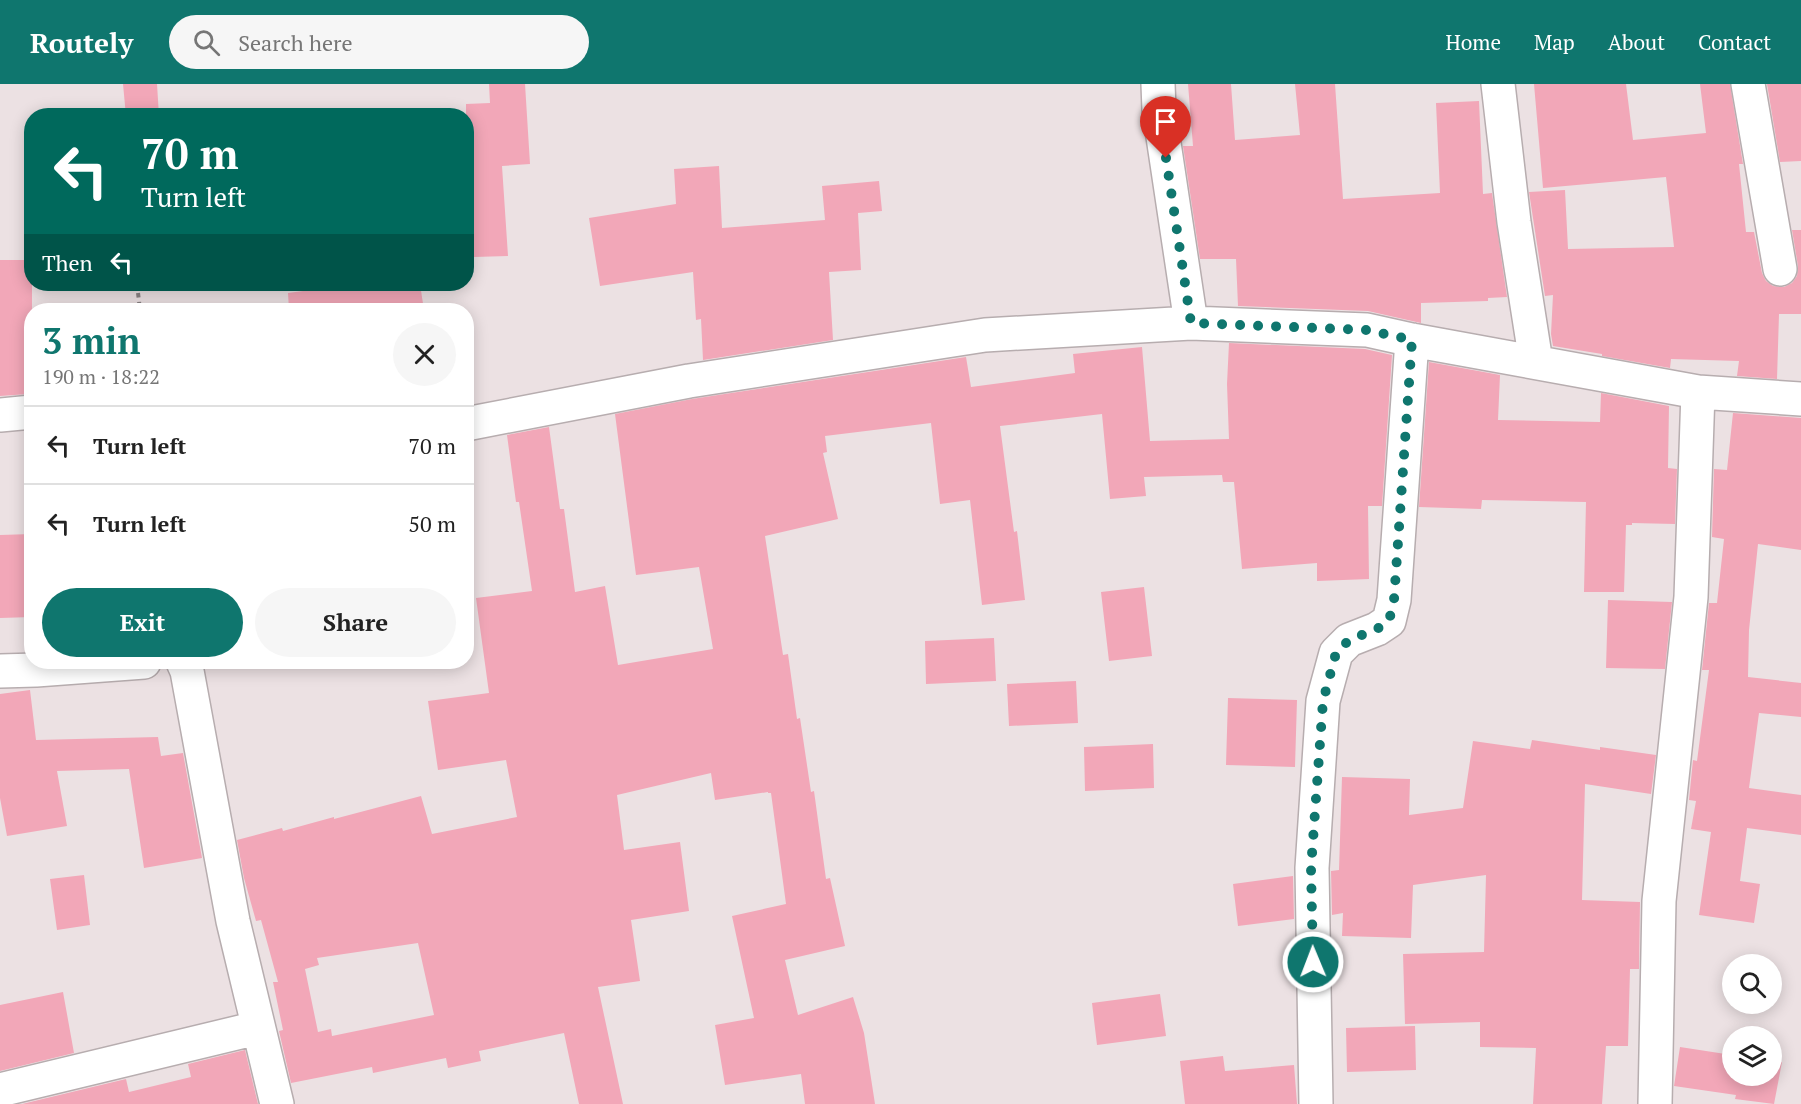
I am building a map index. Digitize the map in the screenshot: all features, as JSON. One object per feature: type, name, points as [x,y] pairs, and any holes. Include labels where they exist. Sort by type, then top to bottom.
[{"type":"street","points":[[1158,84],[1159,110],[1191,323]]},
{"type":"street","points":[[1498,84],[1514,222],[1536,362]]},
{"type":"street","points":[[1748,84],[1780,269]]},
{"type":"street","points":[[474,422],[689,381],[985,335],[1191,323],[1367,330],[1698,392],[1801,399]]},
{"type":"street","points":[[1316,1104],[1311,868],[1323,701],[1336,653],[1349,640],[1377,629],[1389,621],[1394,600],[1412,340]]},
{"type":"street","points":[[1655,1104],[1659,901],[1691,597],[1698,392]]},
{"type":"street","points":[[0,415],[24,413]]},
{"type":"street","points":[[0,671],[50,669]]},
{"type":"street","points":[[186,669],[233,921],[257,1029],[277,1104]]},
{"type":"street","points":[[0,1090],[257,1029]]},
{"type":"building","points":[[123,84],[157,84],[158,108],[125,108]]},
{"type":"building","points":[[489,84],[525,84],[530,164],[502,166],[508,256],[474,257],[474,108],[466,108],[466,104],[490,103]]},
{"type":"building","points":[[1188,84],[1231,84],[1235,140],[1300,135],[1295,84],[1335,84],[1343,199],[1440,193],[1436,103],[1479,101],[1483,194],[1492,193],[1507,297],[1488,298],[1488,301],[1421,303],[1421,323],[1368,311],[1238,306],[1236,259],[1200,259],[1183,146],[1193,146]]},
{"type":"building","points":[[1534,84],[1626,84],[1633,140],[1706,133],[1700,84],[1730,84],[1743,164],[1739,164],[1746,232],[1754,232],[1762,273],[1766,281],[1773,286],[1784,287],[1792,283],[1797,276],[1798,266],[1792,230],[1801,230],[1801,314],[1779,314],[1777,379],[1737,376],[1739,361],[1671,359],[1670,368],[1553,346],[1551,334],[1553,295],[1545,296],[1529,192],[1565,190],[1568,249],[1674,247],[1666,177],[1543,188]]},
{"type":"building","points":[[1767,84],[1801,84],[1801,161],[1780,162]]},
{"type":"building","points":[[719,166],[722,228],[825,220],[822,186],[879,181],[882,211],[858,213],[861,270],[829,272],[833,340],[703,360],[701,319],[696,320],[693,272],[600,286],[589,218],[676,204],[674,169]]},
{"type":"building","points":[[0,260],[24,260],[24,291],[32,291],[32,303],[24,303],[24,394],[0,396]]},
{"type":"building","points":[[421,291],[423,303],[289,303],[288,293]]},
{"type":"building","points":[[1229,343],[1365,349],[1392,355],[1382,506],[1368,506],[1369,579],[1317,581],[1317,563],[1242,569],[1234,482],[1223,482],[1222,475],[1144,477],[1146,496],[1110,499],[1102,414],[1000,426],[1014,532],[1017,531],[1025,600],[982,605],[970,500],[940,504],[931,423],[825,436],[827,452],[823,453],[838,519],[765,536],[783,655],[788,654],[797,719],[800,718],[811,792],[814,791],[826,879],[830,878],[845,946],[785,960],[798,1015],[853,997],[864,1033],[875,1104],[805,1104],[801,1074],[725,1085],[715,1025],[754,1018],[732,916],[786,904],[771,793],[715,800],[711,773],[617,795],[624,850],[680,842],[689,911],[631,920],[640,981],[598,987],[623,1104],[579,1104],[564,1033],[479,1051],[481,1061],[448,1068],[446,1058],[373,1073],[372,1067],[291,1083],[279,1031],[283,1030],[273,982],[278,982],[261,920],[256,921],[244,878],[237,840],[282,828],[283,831],[334,817],[334,819],[421,796],[432,834],[517,817],[506,760],[438,770],[428,701],[489,693],[476,598],[532,591],[507,435],[549,427],[560,509],[564,509],[575,592],[605,586],[618,665],[713,649],[699,567],[636,575],[615,414],[692,399],[966,357],[971,387],[1075,373],[1073,354],[1142,347],[1150,441],[1229,439],[1227,384]],"holes":[[[418,943],[434,1015],[332,1036],[331,1029],[318,1032],[305,969],[319,965],[317,958]]]},
{"type":"building","points":[[1429,362],[1500,375],[1498,420],[1600,422],[1601,393],[1669,406],[1668,468],[1677,469],[1675,524],[1632,523],[1632,525],[1626,525],[1624,592],[1584,592],[1586,502],[1482,500],[1481,509],[1419,507]]},
{"type":"building","points":[[1733,413],[1801,418],[1801,550],[1758,544],[1749,630],[1748,677],[1801,683],[1801,717],[1759,713],[1749,788],[1801,795],[1801,835],[1747,828],[1740,881],[1760,884],[1754,923],[1699,915],[1711,832],[1691,829],[1696,801],[1689,800],[1693,760],[1697,761],[1709,670],[1702,670],[1709,603],[1717,603],[1724,539],[1712,537],[1714,469],[1727,470]]},
{"type":"building","points":[[24,534],[24,617],[0,618],[0,535]]},
{"type":"building","points":[[1144,587],[1152,656],[1109,661],[1101,592]]},
{"type":"building","points":[[1608,600],[1672,602],[1665,669],[1606,668]]},
{"type":"building","points":[[994,638],[996,681],[926,684],[925,641]]},
{"type":"building","points":[[1076,681],[1078,723],[1009,726],[1007,684]]},
{"type":"building","points":[[30,690],[36,740],[158,737],[161,756],[183,753],[202,858],[144,868],[129,769],[57,771],[67,826],[7,836],[0,798],[0,694]]},
{"type":"building","points":[[1228,698],[1297,700],[1295,767],[1226,765]]},
{"type":"building","points":[[1532,740],[1656,755],[1651,794],[1585,784],[1582,900],[1640,902],[1639,969],[1630,969],[1628,1046],[1606,1046],[1602,1104],[1533,1104],[1536,1048],[1480,1047],[1480,1022],[1405,1024],[1403,954],[1484,952],[1486,875],[1413,885],[1411,938],[1342,936],[1343,913],[1332,915],[1331,871],[1339,870],[1342,777],[1410,779],[1409,815],[1463,808],[1473,741],[1530,749]]},
{"type":"building","points":[[1153,744],[1154,788],[1085,791],[1084,747]]},
{"type":"building","points":[[84,875],[90,925],[57,930],[50,879]]},
{"type":"building","points":[[1293,876],[1294,919],[1238,926],[1233,884]]},
{"type":"building","points":[[63,992],[74,1053],[0,1071],[0,1005]]},
{"type":"building","points":[[1160,994],[1166,1036],[1097,1045],[1092,1003]]},
{"type":"building","points":[[1415,1026],[1416,1070],[1347,1072],[1346,1028]]},
{"type":"building","points":[[1680,1047],[1722,1053],[1722,1086],[1777,1086],[1774,1104],[1735,1099],[1736,1095],[1674,1086]]},
{"type":"building","points":[[245,1050],[258,1104],[22,1104],[126,1079],[129,1092],[191,1077],[188,1064]]},
{"type":"building","points":[[1223,1056],[1225,1071],[1294,1065],[1297,1104],[1185,1104],[1180,1061]]},
{"type":"route","points":[[1166,158],[1191,323],[1367,330],[1412,340],[1394,600],[1389,621],[1377,629],[1349,640],[1336,653],[1323,701],[1311,868],[1313,962]]}]
